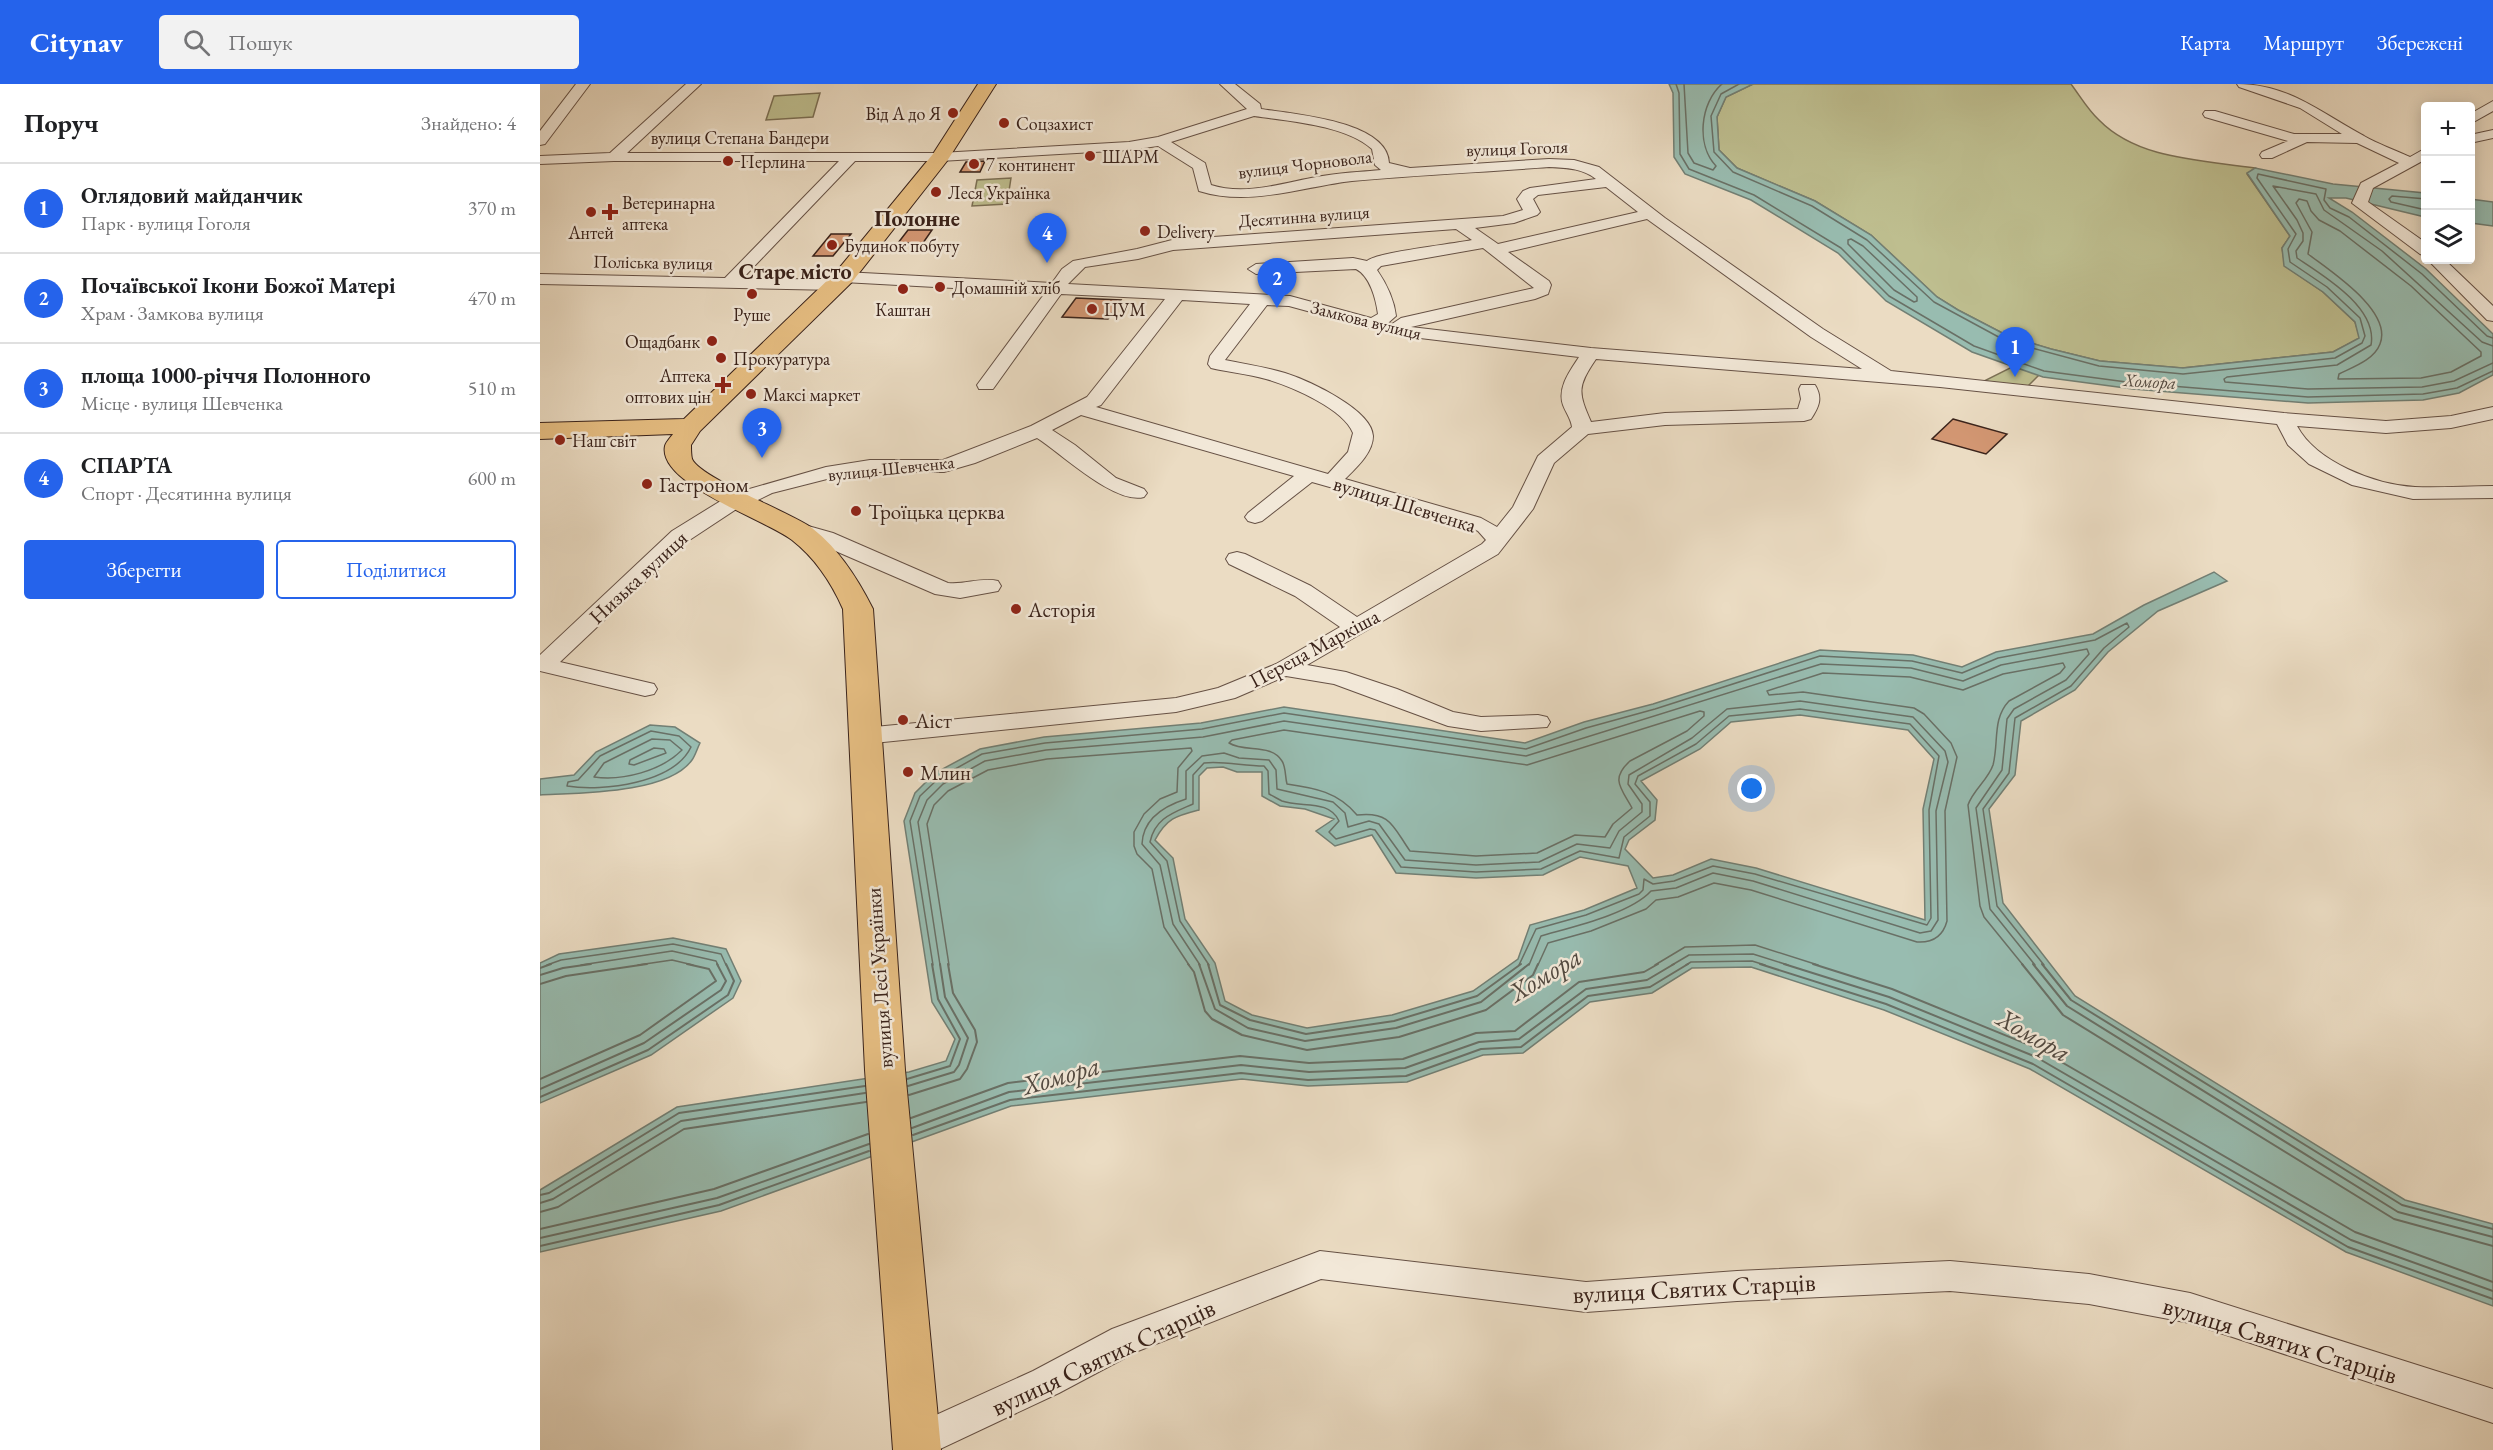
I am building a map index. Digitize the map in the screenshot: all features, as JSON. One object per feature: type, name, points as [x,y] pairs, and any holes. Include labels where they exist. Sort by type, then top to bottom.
[{"type":"main road","name":"вулиця Лесі Українки","points":[[917,1446],[885,1070],[858,609],[848,585],[794,528],[695,476],[681,462],[678,445],[691,426],[840,281],[940,157],[987,84]]},
{"type":"main road","points":[[540,431],[691,426]]},
{"type":"street","points":[[540,141],[583,84]]},
{"type":"street","points":[[614,157],[694,84]]},
{"type":"street","points":[[1227,84],[1255,107],[1253,112]]},
{"type":"street","points":[[2244,84],[2305,105],[2359,139]]},
{"type":"street","points":[[2475,118],[2493,105]]},
{"type":"street","points":[[940,157],[1129,146],[1160,141],[1253,112],[1308,122],[1361,136],[1377,146],[1383,156],[1378,170]]},
{"type":"street","points":[[2210,114],[2259,130],[2302,140],[2359,139],[2421,155]]},
{"type":"street","points":[[2475,123],[2493,128]]},
{"type":"street","points":[[2475,138],[2493,134]]},
{"type":"street","points":[[2267,155],[2302,140]]},
{"type":"street","name":"вулиця Чорновола","points":[[1160,141],[1200,166],[1204,188],[1210,191],[1273,190],[1378,170]]},
{"type":"street","points":[[2421,155],[2366,186],[2361,203],[2421,248]]},
{"type":"street","points":[[729,283],[852,156]]},
{"type":"street","name":"вулиця Степана Бандери","points":[[540,160],[614,157],[940,157]]},
{"type":"street","name":"вулиця Гоголя","points":[[1378,170],[1410,172],[1558,163],[1584,166],[1611,182],[1650,214],[1808,327],[1888,378]]},
{"type":"street","name":"Десятинна вулиця","points":[[1057,289],[1068,273],[1079,264],[1138,254],[1172,244],[1460,224],[1526,215],[1532,212],[1525,199],[1528,194],[1535,191],[1611,182]]},
{"type":"street","points":[[1256,269],[1361,266],[1384,260],[1570,234],[1650,214]]},
{"type":"street","points":[[1361,266],[1388,308],[1391,323],[1535,294],[1542,290],[1543,285],[1460,224]]},
{"type":"street","points":[[2440,264],[2493,316]]},
{"type":"street","name":"Поліська вулиця","points":[[542,282],[840,281]]},
{"type":"street","name":"Замкова вулиця","points":[[840,281],[1290,301],[1391,323],[1591,353],[1729,365],[1814,381]]},
{"type":"street","points":[[986,385],[1057,289]]},
{"type":"street","name":"вулиця Шевченка","points":[[741,499],[765,489],[837,471],[870,466],[944,466],[968,459],[1038,430],[1094,401],[1177,295]]},
{"type":"street","points":[[1263,299],[1216,360],[1217,364],[1289,380],[1340,408],[1359,422],[1363,433],[1360,450],[1331,482]]},
{"type":"street","points":[[1582,429],[1582,421],[1573,405],[1570,391],[1591,353]]},
{"type":"street","points":[[1814,381],[1840,375],[1858,365],[1857,358]]},
{"type":"street","points":[[1840,375],[1940,381],[2284,419],[2386,427],[2443,423],[2493,413]]},
{"type":"street","name":"Переца Маркіша","points":[[864,736],[1176,705],[1226,693],[1284,669],[1490,549],[1523,509],[1545,460],[1582,429],[1619,422],[1661,418],[1804,415],[1810,406],[1814,381]]},
{"type":"street","name":"вулиця Шевченка","points":[[1081,409],[1505,532]]},
{"type":"street","points":[[2284,419],[2295,441],[2316,460],[2359,481],[2413,493],[2493,492]]},
{"type":"street","points":[[1038,430],[1068,449],[1109,482],[1137,493]]},
{"type":"street","name":"вулиця Шевченка","points":[[1255,517],[1308,475]]},
{"type":"street","name":"Низька вулиця","points":[[542,665],[680,536],[741,499]]},
{"type":"street","name":"вулиця Лесі Українки","points":[[794,528],[825,538],[943,589],[960,591],[990,586]]},
{"type":"street","points":[[1237,559],[1304,591],[1356,627]]},
{"type":"street","points":[[1312,651],[1313,658],[1320,665],[1338,677]]},
{"type":"street","name":"Низька вулиця","points":[[542,665],[645,689]]},
{"type":"street","points":[[1284,669],[1338,677],[1388,694],[1448,719],[1481,724],[1538,723]]},
{"type":"street","name":"вулиця Святих Старців","points":[[917,1446],[1125,1340],[1320,1265],[1586,1297],[1737,1286],[1950,1276],[2089,1289],[2190,1308],[2493,1406]]},
{"type":"green space","points":[[1753,84],[2071,84],[2099,120],[2115,133],[2133,143],[2172,156],[2255,168],[2247,174],[2290,236],[2282,248],[2285,266],[2323,292],[2355,322],[2360,338],[2333,352],[2182,368],[2100,361],[2008,336],[1937,297],[1871,235],[1815,201],[1737,168],[1719,150],[1717,117],[1726,97]]},
{"type":"green space","points":[[820,93],[813,117],[766,120],[774,96]]},
{"type":"green space","points":[[1011,178],[1007,204],[972,206],[977,180]]},
{"type":"green space","points":[[2020,363],[2042,372],[2027,387],[1984,381]]},
{"type":"water","name":"Хомора","points":[[1669,84],[1753,84],[1726,97],[1717,117],[1719,150],[1737,168],[1815,201],[1871,235],[1937,297],[1958,310],[2008,336],[2100,361],[2183,368],[2333,352],[2359,338],[2355,322],[2323,292],[2284,266],[2282,248],[2290,236],[2247,173],[2255,168],[2333,184],[2421,193],[2421,216],[2346,198],[2329,198],[2352,212],[2426,269],[2493,334],[2493,375],[2459,393],[2423,400],[2308,403],[2133,389],[2043,377],[1972,352],[1886,301],[1838,253],[1751,200],[1685,174],[1674,157],[1673,93]]},
{"type":"water","points":[[2475,200],[2493,202],[2493,226],[2475,224]]},
{"type":"water","name":"Хомора","points":[[2214,572],[2227,581],[2158,611],[2108,652],[2075,690],[2021,721],[2015,775],[1989,809],[2003,903],[2075,996],[2405,1200],[2493,1224],[2493,1306],[2346,1252],[2030,1069],[1884,1010],[1751,967],[1692,968],[1652,993],[1590,1002],[1523,1053],[1483,1055],[1407,1082],[1308,1086],[1242,1079],[1011,1106],[721,1211],[540,1252],[540,1190],[677,1107],[909,1072],[946,1061],[955,1039],[932,1002],[904,821],[915,793],[935,773],[980,749],[1044,737],[1201,723],[1284,707],[1525,743],[1584,722],[1653,704],[1820,650],[1913,655],[1962,667],[1996,652],[2093,634],[2144,605]],"holes":[[[1800,715],[1908,730],[1934,759],[1923,809],[1925,920],[1756,868],[1711,859],[1673,875],[1653,878],[1625,849],[1629,840],[1655,820],[1657,800],[1641,781],[1700,749],[1731,722]],[[1223,767],[1237,772],[1262,772],[1262,796],[1280,806],[1305,809],[1334,819],[1316,831],[1335,846],[1372,835],[1396,873],[1476,878],[1543,875],[1580,857],[1628,866],[1637,888],[1584,910],[1530,925],[1518,959],[1473,991],[1392,1015],[1307,1028],[1252,1015],[1225,1001],[1215,963],[1185,919],[1173,858],[1155,840],[1168,822],[1199,810],[1199,776],[1207,768]]]},
{"type":"water","points":[[650,725],[675,727],[700,743],[692,760],[680,771],[663,780],[621,790],[540,795],[540,779],[574,775],[596,752]]},
{"type":"water","points":[[673,938],[726,949],[741,981],[733,998],[651,1055],[540,1103],[540,963],[559,954]]},
{"type":"building","name":"7 континент","points":[[985,161],[980,172],[960,172],[966,162]]},
{"type":"building","points":[[908,230],[932,230],[923,243],[898,243]]},
{"type":"building","name":"Будинок побуту","points":[[831,234],[851,234],[833,256],[813,256]]},
{"type":"building","name":"ЦУМ","points":[[1076,298],[1121,300],[1108,319],[1062,317]]},
{"type":"building","points":[[1953,419],[2007,434],[1986,454],[1932,439]]},
{"type":"place","name":"Від А до Я","points":[[953,113]]},
{"type":"place","name":"Соцзахист","points":[[1004,123]]},
{"type":"place","name":"ШАРМ","points":[[1090,156]]},
{"type":"place","name":"Перлина","points":[[728,161]]},
{"type":"place","name":"7 континент","points":[[974,164]]},
{"type":"place","name":"Леся Українка","points":[[936,192]]},
{"type":"place","name":"Антей","points":[[591,212]]},
{"type":"place","name":"Ветеринарна аптека","points":[[610,212]]},
{"type":"place","name":"Delivery","points":[[1145,231]]},
{"type":"place","name":"Будинок побуту","points":[[832,245]]},
{"type":"place","name":"СПАРТА","points":[[1047,263]]},
{"type":"place","name":"Домашній хліб","points":[[940,287]]},
{"type":"place","name":"Каштан","points":[[903,289]]},
{"type":"place","name":"Руше","points":[[752,294]]},
{"type":"place","name":"Почаївської Ікони Божої Матері","points":[[1277,308]]},
{"type":"place","name":"ЦУМ","points":[[1092,309]]},
{"type":"place","name":"Ощадбанк","points":[[712,341]]},
{"type":"place","name":"Прокуратура","points":[[721,358]]},
{"type":"place","name":"Оглядовий майданчик","points":[[2015,377]]},
{"type":"place","name":"Аптека оптових цін","points":[[723,385]]},
{"type":"place","name":"Максі маркет","points":[[751,394]]},
{"type":"place","name":"Наш світ","points":[[560,440]]},
{"type":"place","name":"площа 1000-річчя Полонного","points":[[762,458]]},
{"type":"place","name":"Гастроном","points":[[647,484]]},
{"type":"place","name":"Троїцька церква","points":[[856,511]]},
{"type":"place","name":"Асторія","points":[[1016,609]]},
{"type":"place","name":"Аіст","points":[[903,720]]},
{"type":"place","name":"Млин","points":[[908,772]]},
{"type":"district","name":"Полонне","points":[[917,218]]},
{"type":"district","name":"Старе місто","points":[[795,271]]}]
